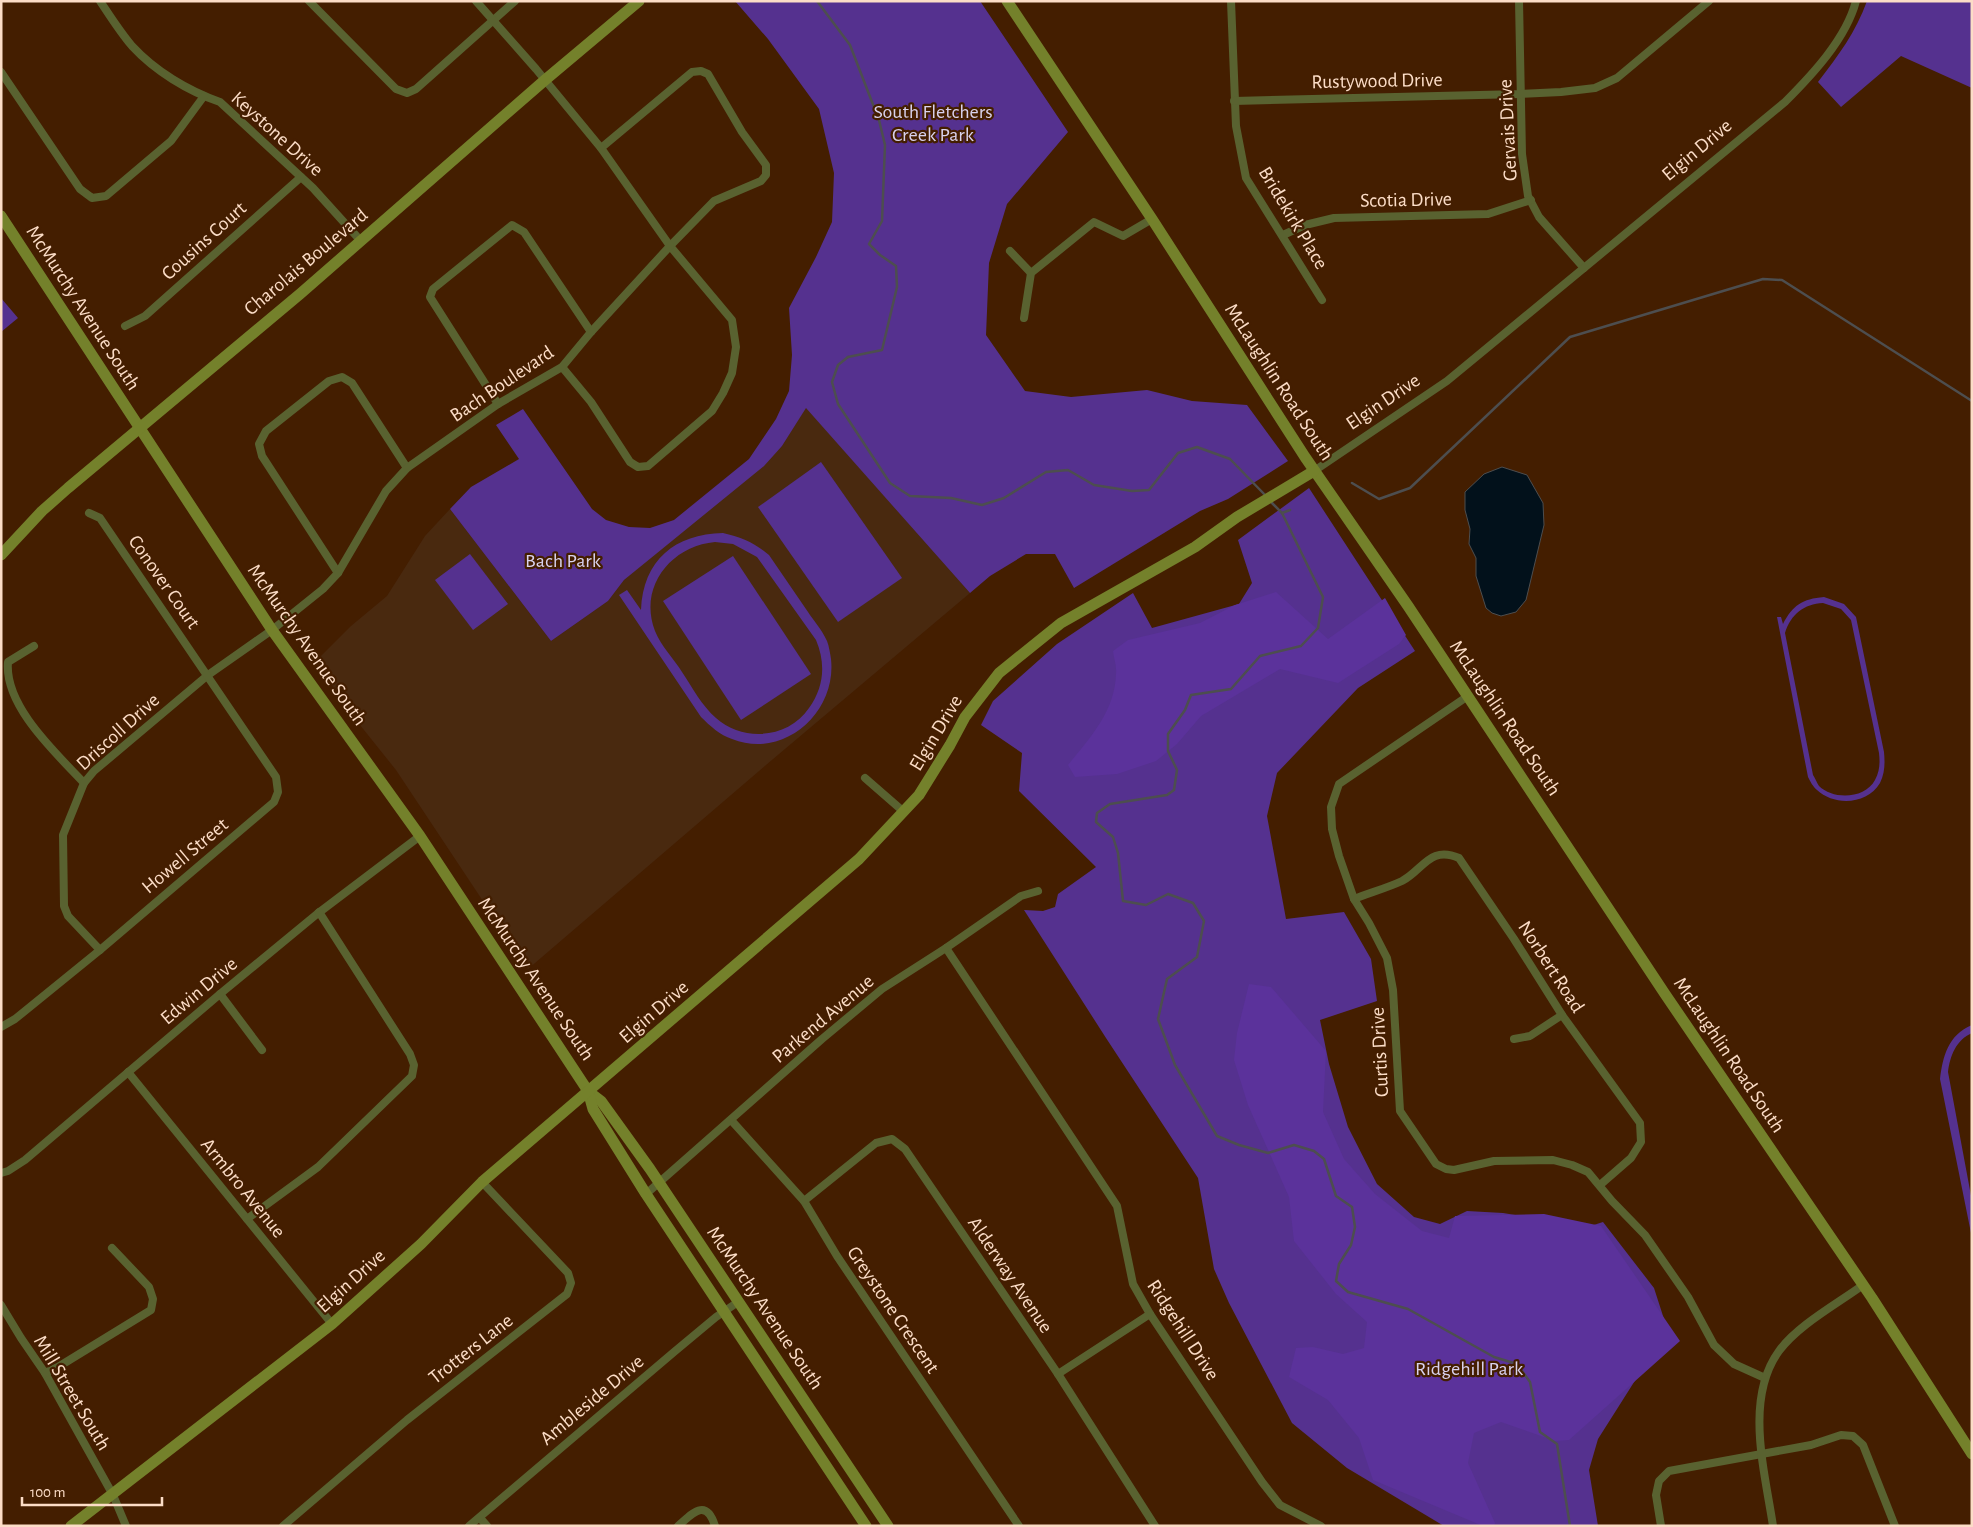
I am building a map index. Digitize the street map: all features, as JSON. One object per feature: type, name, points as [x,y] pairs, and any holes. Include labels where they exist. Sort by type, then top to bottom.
[{"type":"street","name":"Keystone Drive","points":[[100,1],[132,45],[158,70],[204,96],[220,102],[301,177],[360,240]]},
{"type":"street","points":[[310,1],[396,89],[407,93],[416,89],[515,1]]},
{"type":"street","points":[[476,1],[601,148],[670,246],[732,320],[735,332],[736,347],[732,373],[712,411],[648,466],[638,467],[630,462],[591,402],[562,367]]},
{"type":"street","name":"Charolais Boulevard","points":[[1,554],[42,511],[140,430],[264,322],[300,294],[545,80],[639,1]]},
{"type":"street","name":"McLaughlin Road South","points":[[1007,1],[1152,219],[1314,471],[1468,696],[1671,1002],[1863,1286],[1972,1454]]},
{"type":"street","name":"Bridekirk Place","points":[[1231,1],[1236,126],[1246,178],[1283,234],[1322,300]]},
{"type":"street","name":"Gervais Drive","points":[[1519,1],[1522,154],[1528,196],[1539,216],[1584,268]]},
{"type":"street","name":"Rustywood Drive","points":[[1234,101],[1521,94],[1595,88],[1617,78],[1709,1]]},
{"type":"street","name":"Elgin Drive","points":[[71,1526],[332,1324],[421,1244],[482,1182],[859,859],[920,795],[950,745],[964,717],[999,673],[1061,624],[1194,547],[1273,495],[1314,471],[1448,381],[1785,102],[1805,82],[1835,45],[1854,9],[1856,1]]},
{"type":"street","name":"Bach Boulevard","points":[[272,630],[323,590],[338,573],[386,491],[407,468],[498,404],[562,367],[591,332],[714,201],[762,181],[766,174],[766,165],[742,132],[708,74],[701,71],[692,72],[601,148]]},
{"type":"street","points":[[1,72],[80,189],[92,198],[106,196],[171,141],[204,96]]},
{"type":"street","name":"Cousins Court","points":[[125,326],[145,316],[301,177]]},
{"type":"street","name":"Scotia Drive","points":[[1283,234],[1305,225],[1334,218],[1488,214],[1531,200]]},
{"type":"street","name":"McMurchy Avenue South","points":[[1,216],[272,630],[420,836],[588,1091],[593,1108],[646,1194],[866,1526]]},
{"type":"street","points":[[1024,318],[1031,273],[1094,222],[1123,236],[1152,219]]},
{"type":"street","points":[[498,404],[430,297],[433,289],[512,225],[524,232],[591,332]]},
{"type":"street","points":[[1010,251],[1031,273]]},
{"type":"street","points":[[338,573],[262,456],[259,444],[266,432],[329,380],[342,377],[352,383],[407,468]]},
{"type":"street","name":"Conover Court","points":[[89,513],[100,518],[208,675]]},
{"type":"street","name":"Driscoll Drive","points":[[100,950],[68,916],[64,906],[63,835],[84,783],[94,771],[208,675],[272,630]]},
{"type":"street","points":[[34,646],[8,662],[7,674],[11,688],[29,722],[84,783]]},
{"type":"street","name":"Howell Street","points":[[1,1027],[15,1019],[100,950],[274,802],[278,792],[276,777],[208,675]]},
{"type":"street","name":"Curtis Drive","points":[[1468,696],[1339,784],[1331,807],[1332,829],[1354,899],[1387,958],[1393,990],[1400,1111],[1436,1164],[1446,1169],[1454,1170],[1494,1161],[1553,1160],[1572,1164],[1588,1172],[1612,1201],[1645,1234],[1688,1297],[1714,1346],[1734,1364],[1765,1378]]},
{"type":"street","points":[[865,778],[904,812]]},
{"type":"street","name":"Edwin Drive","points":[[1,1173],[8,1171],[25,1160],[319,912],[420,836]]},
{"type":"street","name":"Norbert Road","points":[[1354,899],[1403,880],[1434,856],[1449,854],[1459,858],[1562,1015],[1640,1123],[1641,1142],[1631,1158],[1600,1185]]},
{"type":"street","name":"Parkend Avenue","points":[[646,1194],[822,1039],[882,989],[946,948],[1021,896],[1038,891]]},
{"type":"street","points":[[247,1219],[318,1167],[412,1076],[414,1065],[410,1054],[319,912]]},
{"type":"street","name":"Ridgehill Drive","points":[[946,948],[1117,1206],[1133,1284],[1150,1314],[1262,1482],[1280,1504],[1321,1526]]},
{"type":"street","points":[[220,994],[262,1050]]},
{"type":"street","points":[[1514,1039],[1530,1036],[1562,1015]]},
{"type":"street","name":"Armbro Avenue","points":[[128,1072],[332,1324]]},
{"type":"street","name":"McMurchy Avenue South","points":[[588,1091],[601,1101],[659,1182],[888,1526]]},
{"type":"street","name":"Greystone Crescent","points":[[731,1120],[804,1201],[837,1256],[1020,1526]]},
{"type":"street","name":"Alderway Avenue","points":[[804,1201],[876,1143],[892,1139],[906,1149],[1058,1374],[1155,1526]]},
{"type":"street","name":"Trotters Lane","points":[[283,1526],[408,1420],[567,1294],[571,1283],[568,1273],[482,1182]]},
{"type":"street","points":[[45,1373],[126,1327],[151,1310],[153,1299],[149,1287],[112,1248]]},
{"type":"street","points":[[1773,1526],[1759,1421],[1760,1401],[1765,1378],[1779,1351],[1799,1330],[1863,1286]]},
{"type":"street","name":"Ambleside Drive","points":[[469,1526],[674,1352],[724,1311],[738,1302]]},
{"type":"street","name":"Mill Street South","points":[[1,1304],[45,1373],[112,1495],[126,1526]]},
{"type":"street","points":[[1058,1374],[1150,1314]]},
{"type":"street","points":[[1661,1526],[1656,1495],[1659,1481],[1669,1471],[1811,1445],[1841,1435],[1853,1436],[1863,1445],[1895,1526]]},
{"type":"street","points":[[678,1526],[695,1510],[702,1510],[712,1516],[715,1526]]},
{"type":"street","points":[[480,1518],[487,1526]]},
{"type":"shaded area","points":[[806,407],[970,593],[528,969],[396,770],[348,710],[316,661],[351,626],[387,596],[425,536],[450,509],[551,641],[608,601],[624,580],[782,446]]},
{"type":"green space","name":"South Fletchers Creek Park","points":[[735,1],[980,1],[1068,132],[1007,204],[989,263],[986,335],[1025,391],[1071,397],[1147,390],[1192,401],[1247,405],[1288,461],[1228,499],[1200,511],[1074,588],[1055,554],[1026,554],[990,576],[970,593],[806,408],[782,446],[764,466],[624,580],[608,601],[551,641],[450,509],[471,487],[519,459],[496,425],[523,409],[592,509],[606,520],[629,527],[650,528],[674,520],[749,459],[776,419],[789,391],[792,355],[789,308],[832,222],[834,173],[819,109],[768,39]]},
{"type":"green space","points":[[1867,1],[1972,1],[1972,88],[1901,56],[1841,107],[1818,82],[1852,33]]},
{"type":"green space","points":[[1,298],[18,318],[1,332]]},
{"type":"green space","points":[[821,462],[902,578],[838,622],[758,507]]},
{"type":"green space","name":"Ridgehill Park","points":[[1309,488],[1415,651],[1358,688],[1277,773],[1267,816],[1286,919],[1344,912],[1371,959],[1377,1001],[1320,1020],[1329,1064],[1348,1127],[1377,1184],[1414,1217],[1440,1224],[1467,1211],[1503,1213],[1551,1221],[1575,1231],[1603,1222],[1654,1288],[1664,1319],[1643,1368],[1598,1439],[1589,1470],[1598,1526],[1444,1526],[1347,1468],[1292,1423],[1229,1303],[1214,1269],[1198,1178],[1024,910],[1043,911],[1055,907],[1058,894],[1096,867],[1019,791],[1022,753],[981,725],[993,701],[1057,644],[1133,593],[1152,628],[1239,604],[1252,583],[1238,540]]},
{"type":"green space","points":[[723,533],[736,536],[753,544],[769,555],[827,641],[831,659],[831,679],[825,697],[816,713],[803,727],[788,737],[770,743],[751,744],[719,733],[701,717],[619,595],[627,590],[641,610],[643,592],[655,564],[676,545],[690,538]],"holes":[[[715,542],[733,544],[757,557],[816,640],[821,658],[822,675],[820,684],[818,692],[809,708],[789,726],[765,734],[739,731],[727,726],[711,713],[661,642],[655,631],[651,615],[651,599],[655,585],[662,572],[672,560],[685,551],[699,545]]]},
{"type":"green space","points":[[470,554],[508,604],[473,630],[435,580]]},
{"type":"green space","points":[[733,556],[811,674],[741,720],[663,601]]},
{"type":"green space","points":[[1276,592],[1328,639],[1385,598],[1406,635],[1399,644],[1338,683],[1280,669],[1201,716],[1177,744],[1156,761],[1117,774],[1075,777],[1068,765],[1100,723],[1115,687],[1116,666],[1113,651],[1128,640],[1200,623],[1235,605]]},
{"type":"green space","points":[[1824,597],[1844,604],[1856,617],[1884,752],[1884,772],[1880,783],[1867,796],[1850,801],[1832,799],[1824,795],[1816,789],[1808,777],[1777,617],[1781,617],[1783,624],[1799,604],[1810,599]],"holes":[[[1823,603],[1841,609],[1851,620],[1880,760],[1878,773],[1870,786],[1864,791],[1849,795],[1832,794],[1825,791],[1819,786],[1813,775],[1785,633],[1795,615],[1810,605]]]},
{"type":"green space","points":[[1249,984],[1271,987],[1326,1051],[1323,1112],[1344,1159],[1375,1194],[1422,1231],[1449,1238],[1455,1216],[1544,1214],[1601,1226],[1680,1341],[1569,1440],[1555,1441],[1501,1422],[1474,1433],[1468,1463],[1495,1523],[1494,1526],[1483,1526],[1373,1480],[1359,1438],[1328,1400],[1289,1377],[1296,1348],[1313,1347],[1343,1354],[1364,1348],[1367,1322],[1336,1294],[1294,1241],[1289,1197],[1248,1105],[1234,1060],[1237,1033]]},
{"type":"green space","points":[[1972,1025],[1972,1033],[1966,1036],[1955,1049],[1950,1060],[1948,1072],[1972,1201],[1972,1238],[1940,1079],[1945,1054],[1952,1040],[1957,1034]]},
{"type":"water","points":[[1502,467],[1527,475],[1543,503],[1544,525],[1526,600],[1516,612],[1501,616],[1492,613],[1486,608],[1476,576],[1476,558],[1469,544],[1470,529],[1465,510],[1465,492],[1484,474]]},
{"type":"waterway","points":[[817,1],[850,45],[879,120],[885,145],[882,221],[869,244],[880,255],[896,266],[897,287],[882,350],[848,357]]},
{"type":"waterway","points":[[1352,483],[1379,499],[1410,488],[1570,337],[1763,279],[1782,280],[1972,401]]},
{"type":"waterway","points":[[848,357],[838,365],[832,382],[838,404],[890,483],[910,496],[951,498],[982,505],[1004,498],[1046,472],[1068,470],[1094,485],[1132,491],[1149,490],[1178,453],[1197,447],[1230,459],[1266,496]]},
{"type":"waterway","points":[[1271,502],[1282,513],[1323,597],[1318,628],[1301,646],[1260,656],[1231,689],[1191,695],[1185,710],[1168,734],[1168,751],[1177,770],[1174,790],[1167,795],[1110,804],[1097,813],[1096,822],[1113,837],[1118,853],[1123,901],[1146,905],[1168,894],[1193,903],[1204,921],[1197,957],[1167,979],[1158,1019],[1175,1065],[1217,1136],[1239,1145],[1268,1153],[1294,1145],[1314,1151],[1324,1159],[1336,1196],[1352,1207],[1355,1227],[1351,1245],[1339,1264],[1336,1281],[1348,1292],[1408,1309],[1494,1357],[1517,1364],[1530,1382],[1540,1432],[1557,1444],[1570,1526]]},
{"type":"waterway","points":[[1282,513],[1290,510]]},
{"type":"park label","name":"Bach Park","points":[[563,561]]}]
